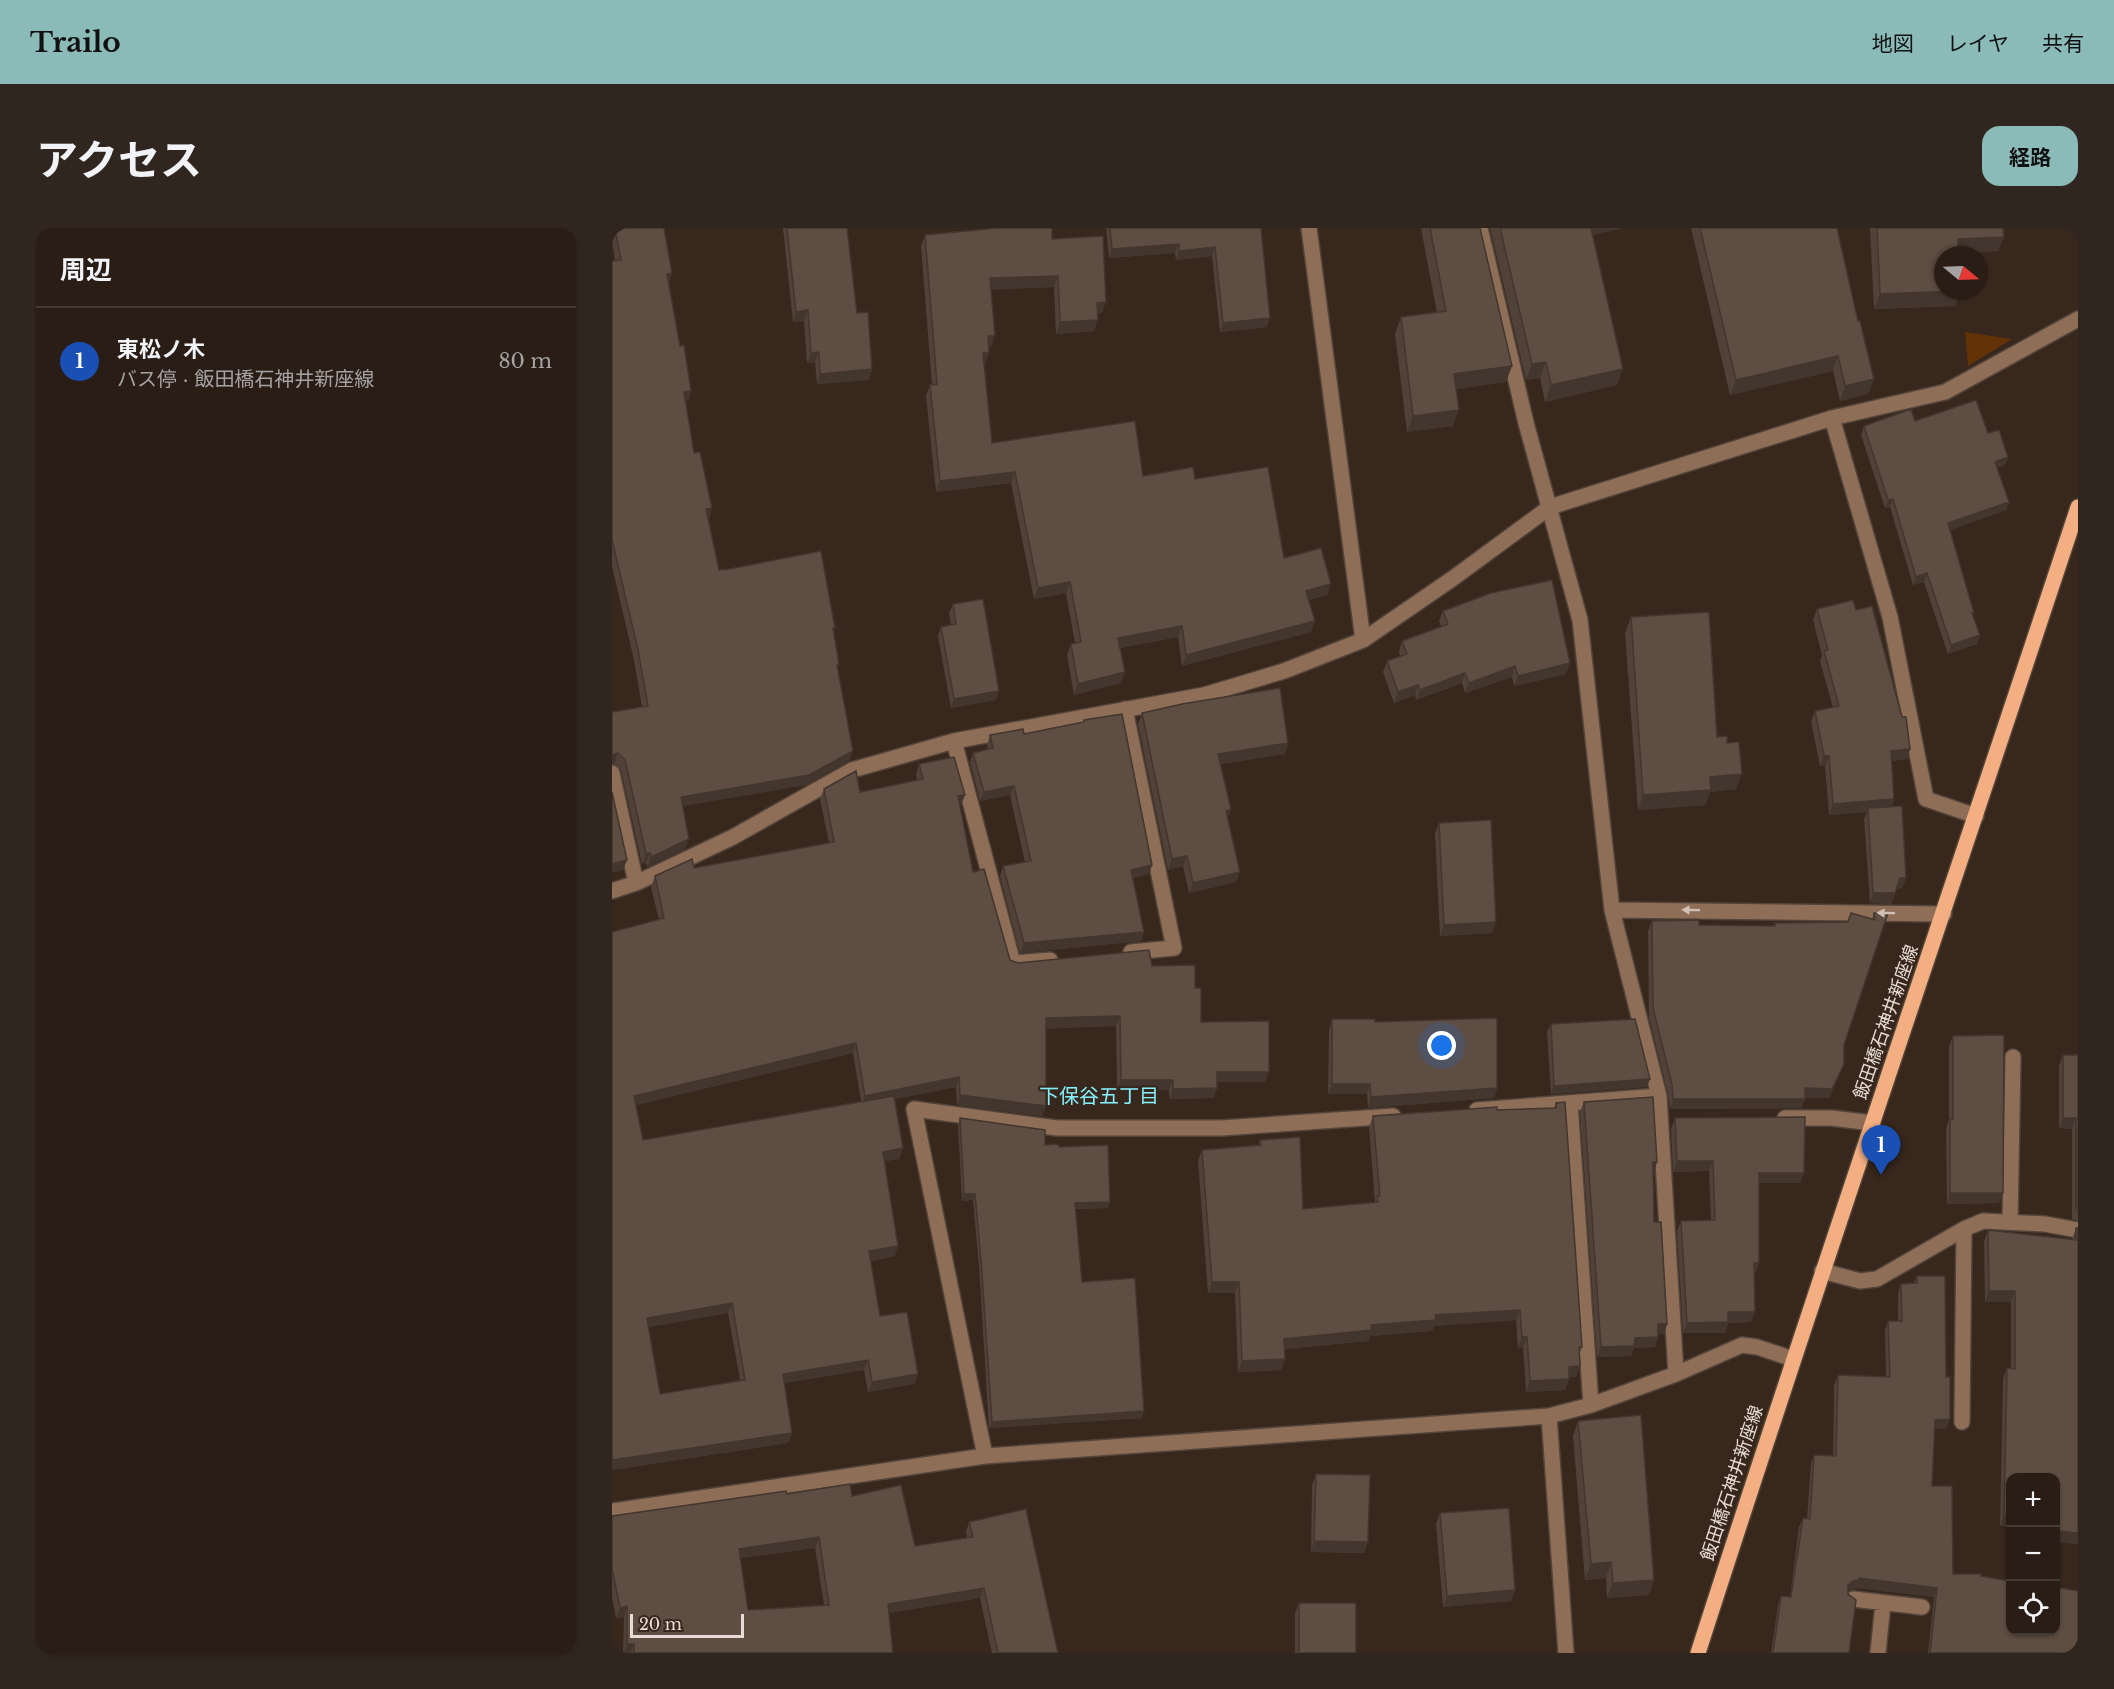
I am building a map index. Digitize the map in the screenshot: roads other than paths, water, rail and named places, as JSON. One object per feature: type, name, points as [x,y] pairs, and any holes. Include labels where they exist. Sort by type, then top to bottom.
[{"type":"main road","name":"飯田橋石神井新座線","points":[[1698,1653],[1822,1271],[1944,914],[2078,507]]},
{"type":"street","points":[[1310,228],[1363,640]]},
{"type":"street","points":[[1480,228],[1526,423],[1580,620],[1612,910],[1664,1119],[1676,1374]]},
{"type":"street","points":[[612,891],[636,883],[733,837],[852,770],[954,741],[1204,695],[1284,671],[1363,640],[1452,579],[1550,507],[1832,418],[1945,392],[2078,319]]},
{"type":"street","points":[[1832,418],[1890,617],[1926,799],[1976,816]]},
{"type":"street","points":[[1116,954],[1174,948],[1125,709]]},
{"type":"street","points":[[954,741],[1013,963],[1070,958]]},
{"type":"street","points":[[612,773],[636,883]]},
{"type":"street","points":[[1612,910],[1944,914]]},
{"type":"street","points":[[2010,1222],[2013,1057]]},
{"type":"street","points":[[1466,1110],[1659,1096]]},
{"type":"street","points":[[1570,1103],[1591,1405]]},
{"type":"street","points":[[985,1455],[914,1109],[1057,1128],[1222,1128],[1408,1115]]},
{"type":"street","points":[[1773,1118],[1831,1118],[1873,1123]]},
{"type":"street","points":[[1822,1271],[1860,1281],[1877,1279],[1964,1229],[1983,1221],[2045,1224],[2078,1230]]},
{"type":"street","points":[[1962,1422],[1964,1229]]},
{"type":"street","points":[[612,1511],[985,1455],[1549,1416],[1591,1405],[1676,1374],[1742,1345],[1757,1347],[1793,1359]]},
{"type":"street","points":[[1549,1416],[1566,1653]]},
{"type":"street","points":[[1853,1599],[1922,1607]]},
{"type":"street","points":[[1878,1653],[1883,1603]]},
{"type":"place","name":"東松ノ木","points":[[1881,1175]]},
{"type":"district","name":"下保谷五丁目","points":[[1099,1096]]}]
